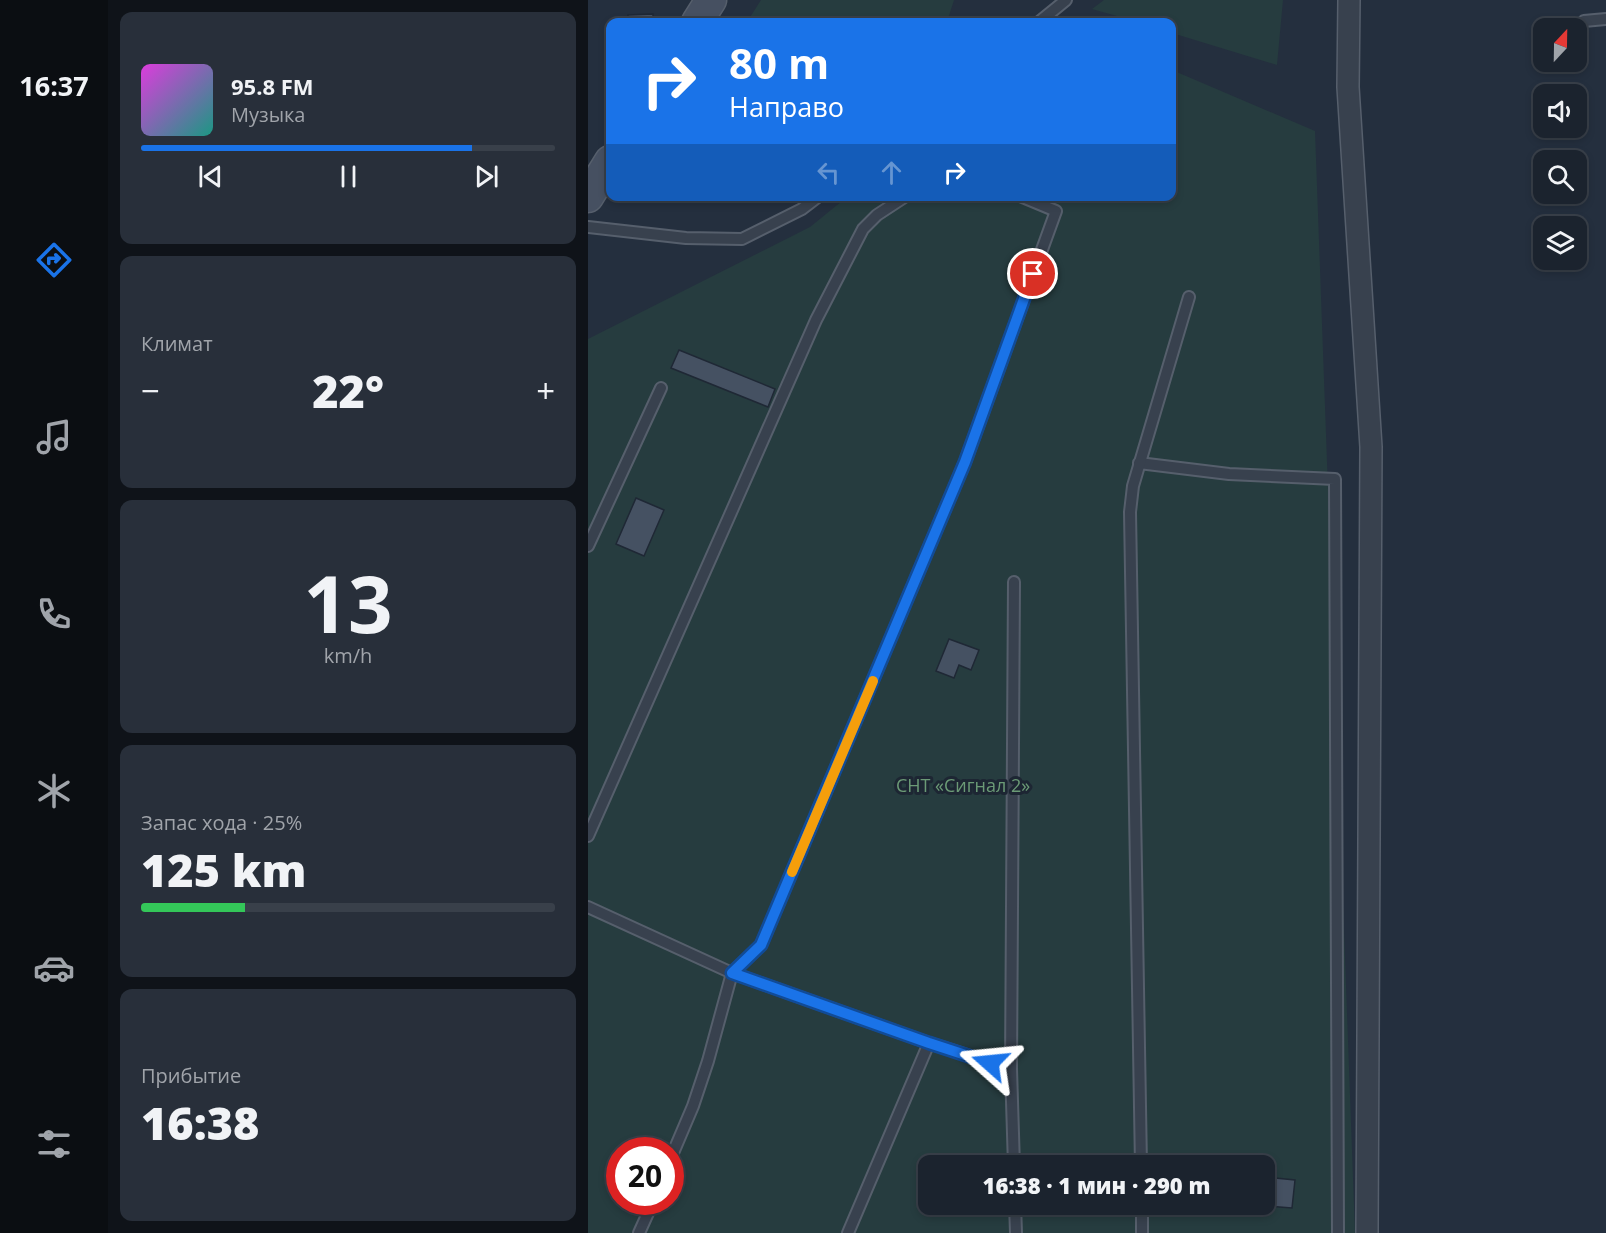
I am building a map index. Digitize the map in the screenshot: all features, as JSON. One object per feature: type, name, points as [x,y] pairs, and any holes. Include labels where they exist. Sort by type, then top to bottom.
[{"type":"main road","points":[[700,18],[711,0]]},
{"type":"main road","points":[[588,197],[606,168]]},
{"type":"street","points":[[1349,0],[1348,87],[1371,447],[1367,1233]]},
{"type":"lane","points":[[1044,18],[1066,0]]},
{"type":"lane","points":[[1587,21],[1606,19]]},
{"type":"lane","points":[[588,227],[686,237],[742,238],[802,209],[812,201]]},
{"type":"lane","points":[[588,836],[816,321],[862,230],[877,215],[898,201]]},
{"type":"lane","points":[[680,1137],[708,1061],[732,973],[761,945],[965,462],[1056,211],[1032,201]]},
{"type":"lane","points":[[1141,1155],[1130,512],[1139,463],[1189,297]]},
{"type":"lane","points":[[588,546],[661,388]]},
{"type":"lane","points":[[1139,463],[1229,474],[1335,479],[1338,1233]]},
{"type":"lane","points":[[1014,582],[1011,1069],[1014,1155]]},
{"type":"lane","points":[[588,907],[732,973],[929,1043],[1011,1069]]},
{"type":"lane","points":[[848,1233],[929,1043]]},
{"type":"lane","points":[[639,1233],[647,1215]]},
{"type":"lane","points":[[1016,1215],[1016,1233]]},
{"type":"lane","points":[[1142,1215],[1142,1233]]},
{"type":"green space","points":[[761,0],[954,0],[948,18],[750,18]]},
{"type":"green space","points":[[1104,0],[1283,0],[1277,65],[1176,34],[1176,18],[1124,18],[1092,9]]},
{"type":"green space","name":"СНТ «Сигнал 2»","points":[[1176,72],[1315,131],[1355,1233],[588,1233],[588,339],[810,227],[842,201],[1176,201]]},
{"type":"building","points":[[653,14],[653,18],[628,18],[628,15]]},
{"type":"building","points":[[679,350],[775,389],[768,407],[671,368]]},
{"type":"building","points":[[636,498],[664,510],[644,556],[616,544]]},
{"type":"building","points":[[949,639],[979,650],[971,670],[959,665],[954,678],[936,671]]},
{"type":"building","points":[[1275,1178],[1295,1180],[1292,1208],[1275,1207]]},
{"type":"slow traffic","points":[[792,872],[873,681]]},
{"type":"route","points":[[990,1063],[732,973],[761,945],[965,462],[1033,274]]}]
